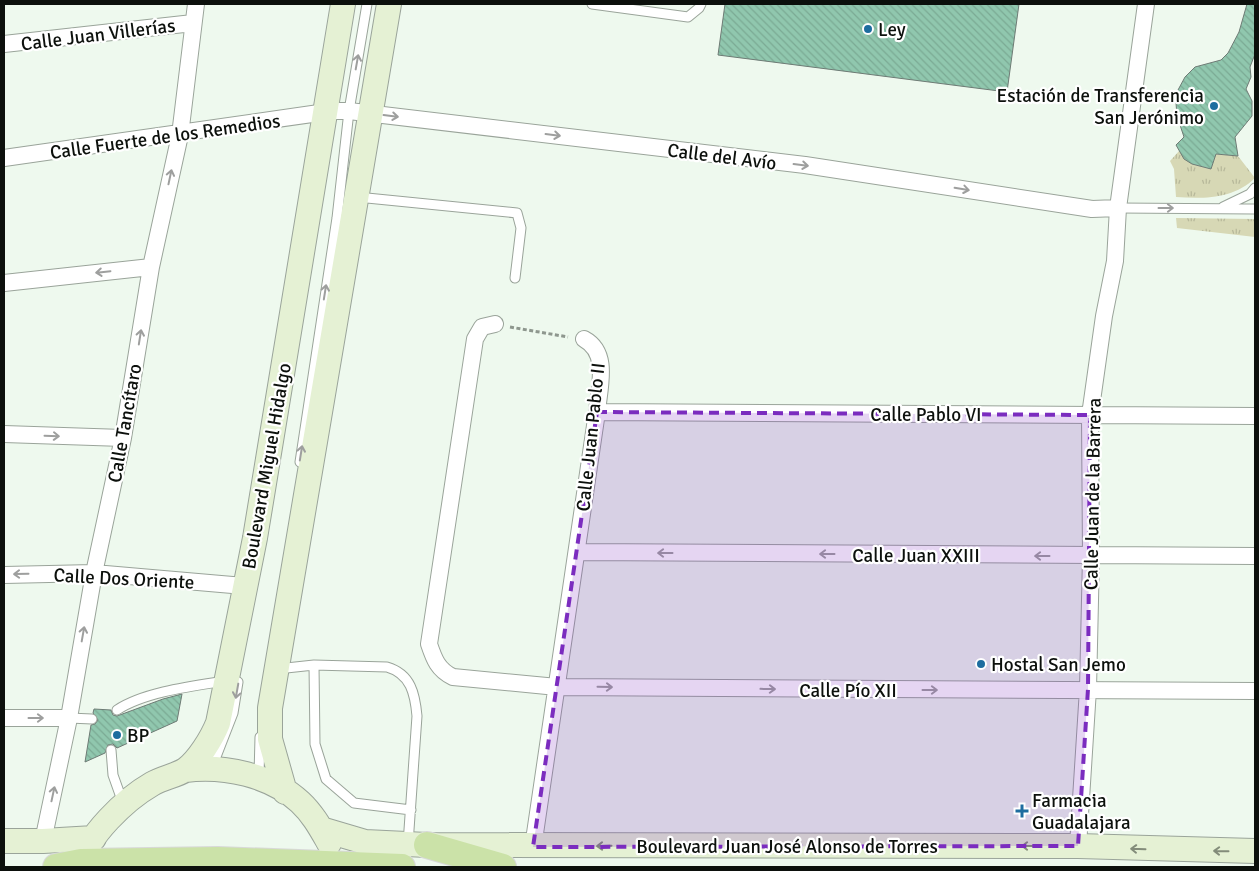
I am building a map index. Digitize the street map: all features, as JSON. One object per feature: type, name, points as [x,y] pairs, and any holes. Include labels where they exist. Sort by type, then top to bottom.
[{"type":"main road","name":"Boulevard Miguel Hidalgo","points":[[285,792],[268,724],[357,197],[344,112],[343,4]]},
{"type":"main road","name":"Boulevard Miguel Hidalgo","points":[[81,864],[94,838],[123,805],[154,782],[185,770],[212,739],[234,678],[244,586],[344,112],[389,4]]},
{"type":"main road","points":[[185,770],[212,768],[258,779],[285,792],[300,802],[321,829],[331,847],[338,866]]},
{"type":"main road","name":"Boulevard Juan José Alonso de Torres","points":[[321,829],[357,840],[412,852]]},
{"type":"main road","points":[[4,841],[44,842],[94,838]]},
{"type":"main road","name":"Boulevard Juan José Alonso de Torres","points":[[56,867],[81,864],[218,860],[338,866],[412,852],[533,847],[716,845],[1077,857],[1255,852]]},
{"type":"main road","points":[[412,852],[503,867]]},
{"type":"street","name":"Calle Tancítaro","points":[[44,842],[69,718],[94,573],[123,438],[151,267],[180,135],[196,4]]},
{"type":"street","name":"Calle Juan de la Barrera","points":[[1077,857],[1088,689],[1091,556],[1090,415],[1104,316],[1115,261],[1118,208],[1146,4]]},
{"type":"street","name":"Calle Juan Villerías","points":[[4,44],[193,23]]},
{"type":"street","name":"Calle Fuerte de los Remedios","points":[[4,158],[344,112]]},
{"type":"street","name":"Calle del Avío","points":[[344,112],[805,165],[1092,209],[1118,208]]},
{"type":"street","points":[[4,283],[151,267]]},
{"type":"street","name":"Calle Pío XII","points":[[495,324],[482,328],[475,339],[431,634],[430,644],[433,657],[443,672],[453,677],[557,687],[1255,691]]},
{"type":"street","name":"Calle Juan Pablo II","points":[[533,847],[578,552],[596,412],[600,356],[593,344],[584,340]]},
{"type":"street","name":"Calle Pablo VI","points":[[596,412],[1255,416]]},
{"type":"street","points":[[4,434],[123,438]]},
{"type":"street","name":"Calle Juan XXIII","points":[[578,552],[1255,556]]},
{"type":"street","name":"Calle Dos Oriente","points":[[4,575],[94,573],[244,586]]},
{"type":"street","points":[[4,718],[69,718]]},
{"type":"lane","points":[[298,472],[337,218],[350,4]]},
{"type":"lane","points":[[251,608],[344,112],[367,4]]},
{"type":"lane","points":[[592,4],[688,17],[699,8],[700,4]]},
{"type":"lane","points":[[1220,208],[1250,194],[1255,188]]},
{"type":"lane","points":[[357,197],[517,214],[521,228],[515,278]]},
{"type":"lane","points":[[1118,208],[1255,209]]},
{"type":"lane","points":[[258,779],[261,716],[285,560]]},
{"type":"lane","points":[[314,665],[315,744],[326,779],[354,803],[410,810]]},
{"type":"lane","points":[[277,669],[314,665],[387,667],[398,670],[405,675],[416,697],[417,716],[410,810],[412,852]]},
{"type":"lane","points":[[117,710],[131,703],[181,689],[234,678],[233,713],[212,768]]},
{"type":"lane","points":[[69,718],[92,719]]},
{"type":"lane","points":[[111,750],[113,775],[123,805]]},
{"type":"path","name":"Calle Juan Pablo II","points":[[495,324],[584,340]]},
{"type":"highlighted area","points":[[597,412],[1090,415],[1088,689],[1078,846],[533,847]]},
{"type":"green space","points":[[1179,151],[1192,164],[1211,169],[1215,154],[1238,156],[1255,178],[1247,185],[1228,194],[1197,198],[1176,197],[1174,169],[1170,161]]},
{"type":"green space","points":[[1176,218],[1255,219],[1255,237],[1177,228]]},
{"type":"building","name":"Ley","points":[[725,4],[1019,4],[1007,92],[718,55]]},
{"type":"building","name":"Estación de Transferencia San Jerónimo","points":[[1247,4],[1255,4],[1255,54],[1250,67],[1251,77],[1246,89],[1252,101],[1252,116],[1235,137],[1238,156],[1216,154],[1211,169],[1192,164],[1184,159],[1176,145],[1184,137],[1177,116],[1178,90],[1185,77],[1195,67],[1221,60],[1228,53],[1239,32]]},
{"type":"building","name":"BP","points":[[182,694],[177,721],[117,748],[113,744],[108,745],[105,753],[85,762],[91,725],[95,724],[98,720],[93,713],[94,709],[111,710],[113,715],[117,716]]},
{"type":"place","name":"Ley","points":[[868,29]]},
{"type":"place","name":"Estación de Transferencia San Jerónimo","points":[[1214,106]]},
{"type":"place","name":"Hostal San Jemo","points":[[981,664]]},
{"type":"place","name":"BP","points":[[117,735]]},
{"type":"place","name":"Farmacia Guadalajara","points":[[1022,811]]}]
